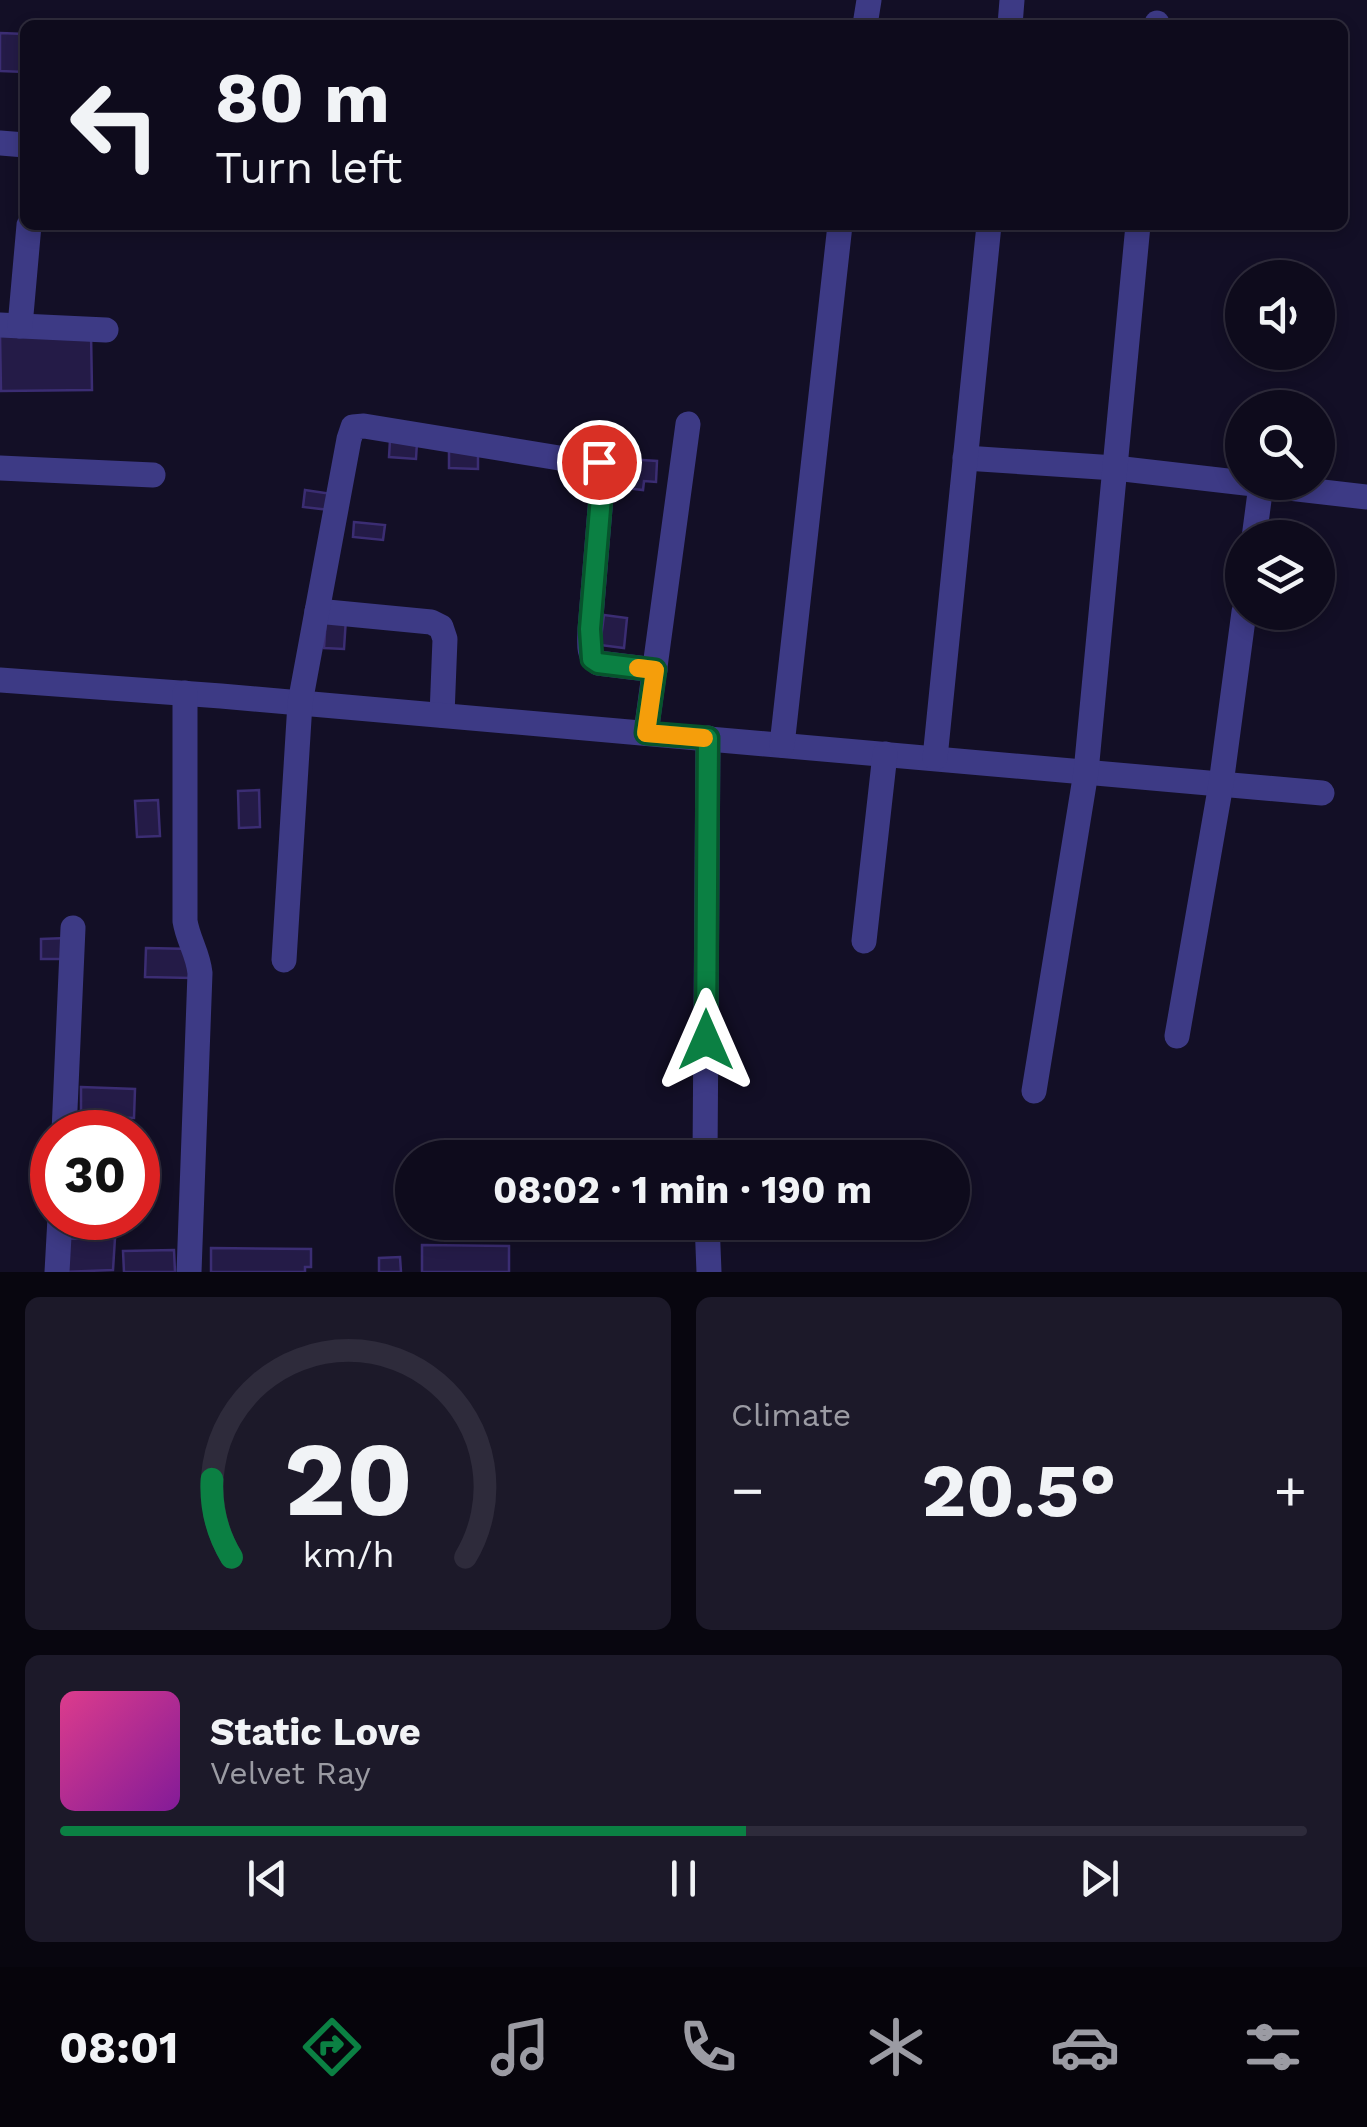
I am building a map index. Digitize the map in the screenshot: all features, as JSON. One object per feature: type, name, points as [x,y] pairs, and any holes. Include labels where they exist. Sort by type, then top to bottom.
[{"type":"street","points":[[29,230],[10,326],[106,330]]},
{"type":"street","points":[[782,744],[839,230]]},
{"type":"street","points":[[935,758],[989,230]]},
{"type":"street","points":[[1034,1091],[1086,772],[1138,230]]},
{"type":"street","points":[[646,733],[688,424]]},
{"type":"street","points":[[284,960],[300,703],[351,429],[355,426],[602,464],[590,629],[592,659],[655,670]]},
{"type":"street","points":[[966,458],[1115,468],[1225,481]]},
{"type":"street","points":[[0,468],[153,475]]},
{"type":"street","points":[[1335,493],[1367,497]]},
{"type":"street","points":[[318,611],[431,622],[441,627],[446,639],[442,715]]},
{"type":"street","points":[[1177,1036],[1221,784],[1242,630]]},
{"type":"street","points":[[0,680],[1322,793]]},
{"type":"street","points":[[185,694],[185,921],[199,957],[200,972],[189,1272]]},
{"type":"street","points":[[704,1140],[708,738]]},
{"type":"street","points":[[864,941],[885,754]]},
{"type":"street","points":[[65,1110],[73,928]]},
{"type":"street","points":[[56,1272],[58,1240]]},
{"type":"street","points":[[708,1240],[709,1272]]},
{"type":"building","points":[[0,33],[20,34],[20,72],[0,71]]},
{"type":"building","points":[[91,333],[92,390],[1,391],[0,334]]},
{"type":"building","points":[[390,440],[417,442],[416,459],[389,457]]},
{"type":"building","points":[[449,446],[478,446],[478,469],[449,468]]},
{"type":"building","points":[[626,459],[657,461],[656,482],[644,481],[643,490],[625,488]]},
{"type":"building","points":[[305,490],[332,494],[330,510],[303,507]]},
{"type":"building","points":[[354,522],[385,525],[383,540],[353,537]]},
{"type":"building","points":[[604,615],[627,618],[624,648],[600,645]]},
{"type":"building","points":[[326,617],[346,618],[344,649],[324,648]]},
{"type":"building","points":[[259,790],[260,827],[239,828],[238,791]]},
{"type":"building","points":[[158,800],[160,836],[137,837],[135,801]]},
{"type":"building","points":[[66,938],[67,959],[41,959],[41,939]]},
{"type":"building","points":[[146,948],[193,949],[192,978],[145,977]]},
{"type":"building","points":[[81,1087],[135,1089],[134,1110],[81,1110]]},
{"type":"building","points":[[61,1240],[115,1240],[113,1270],[62,1272]]},
{"type":"building","points":[[422,1245],[509,1246],[509,1272],[422,1272]]},
{"type":"building","points":[[211,1248],[311,1249],[311,1267],[305,1267],[305,1272],[211,1272]]},
{"type":"building","points":[[174,1250],[175,1272],[124,1272],[123,1251]]},
{"type":"building","points":[[400,1257],[401,1272],[379,1272],[379,1258]]},
{"type":"slow traffic","points":[[638,668],[655,670],[646,733],[704,738]]},
{"type":"route","points":[[599,462],[603,473],[590,629],[592,659],[655,670],[646,733],[708,738],[706,1040]]}]
